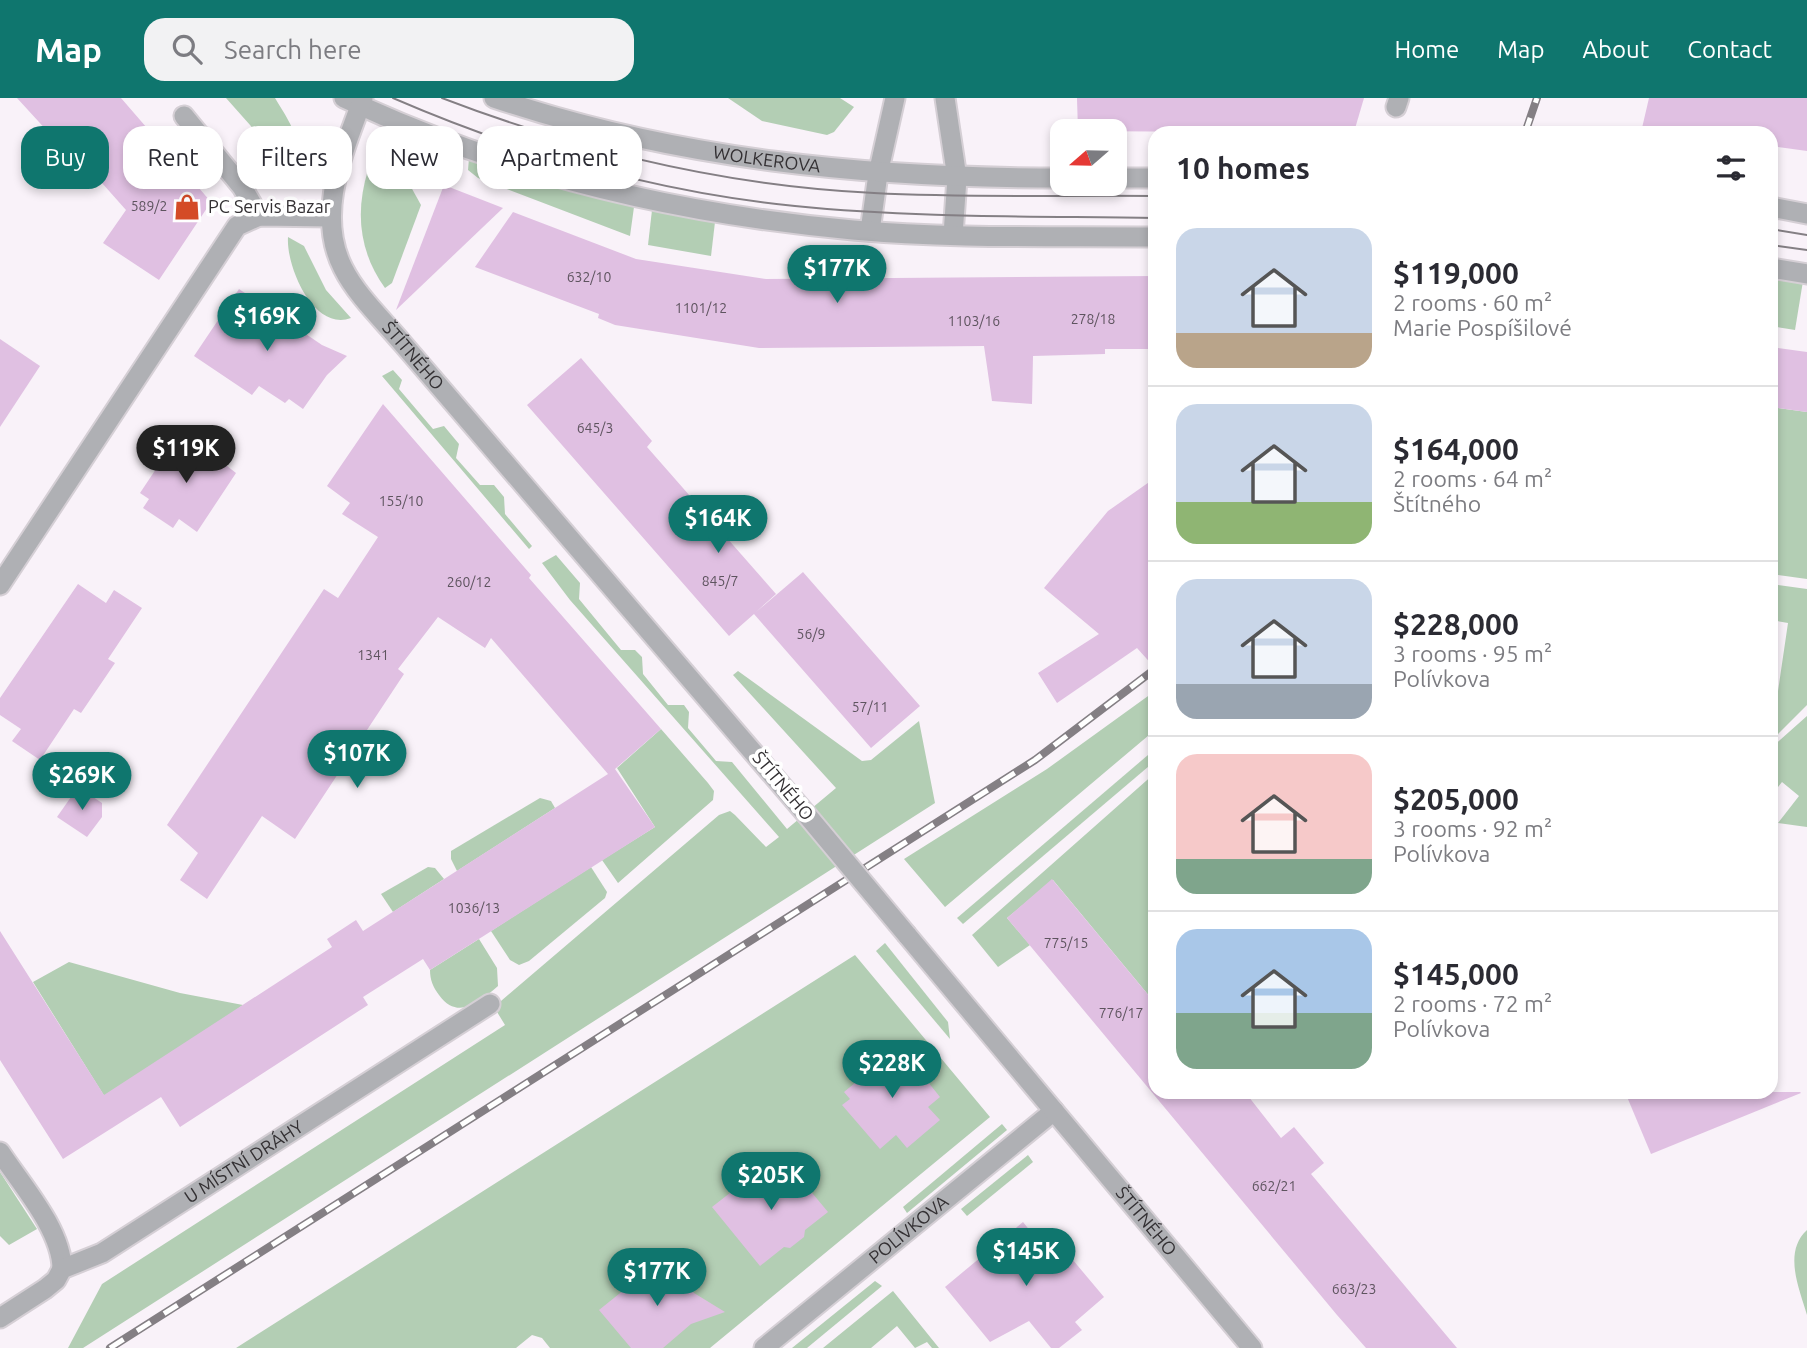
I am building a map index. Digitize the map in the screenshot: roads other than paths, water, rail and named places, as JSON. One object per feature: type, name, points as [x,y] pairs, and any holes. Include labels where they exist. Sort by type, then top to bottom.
[{"type":"street","name":"WOLKEROVA","points":[[494,98],[659,143],[775,163],[878,174],[957,178],[1050,178]]},
{"type":"street","points":[[870,231],[878,174],[895,98]]},
{"type":"street","points":[[944,98],[957,178],[953,235]]},
{"type":"street","points":[[356,101],[512,165],[625,196],[758,219],[870,231],[953,235],[1148,237]]},
{"type":"street","name":"ŠTÍTNÉHO","points":[[356,101],[338,172],[331,217],[337,253],[353,283],[806,814],[1252,1348]]},
{"type":"street","points":[[184,116],[242,187],[259,215]]},
{"type":"street","points":[[1127,178],[1148,178]]},
{"type":"street","points":[[1778,208],[1807,214]]},
{"type":"street","points":[[0,585],[237,226],[259,215],[331,217]]},
{"type":"street","points":[[1778,269],[1807,274]]},
{"type":"street","name":"U MÍSTNÍ DRÁHY","points":[[0,1318],[45,1289],[56,1280],[62,1269],[102,1253],[490,1004]]},
{"type":"street","name":"POLÍVKOVA","points":[[764,1348],[1054,1111]]},
{"type":"street","points":[[0,1152],[52,1231],[60,1247],[62,1269]]},
{"type":"tram line","points":[[393,98],[540,153],[641,180],[743,200],[885,213],[1148,218]]},
{"type":"tram line","points":[[442,98],[601,150],[764,183],[909,195],[1148,196]]},
{"type":"tram line","points":[[1778,230],[1807,235]]},
{"type":"tram line","points":[[1778,246],[1807,250]]},
{"type":"railway","points":[[1527,126],[1537,98]]},
{"type":"railway","points":[[110,1348],[1035,760],[1148,674]]},
{"type":"place","name":"PC Servis Bazar","points":[[187,207]]}]
